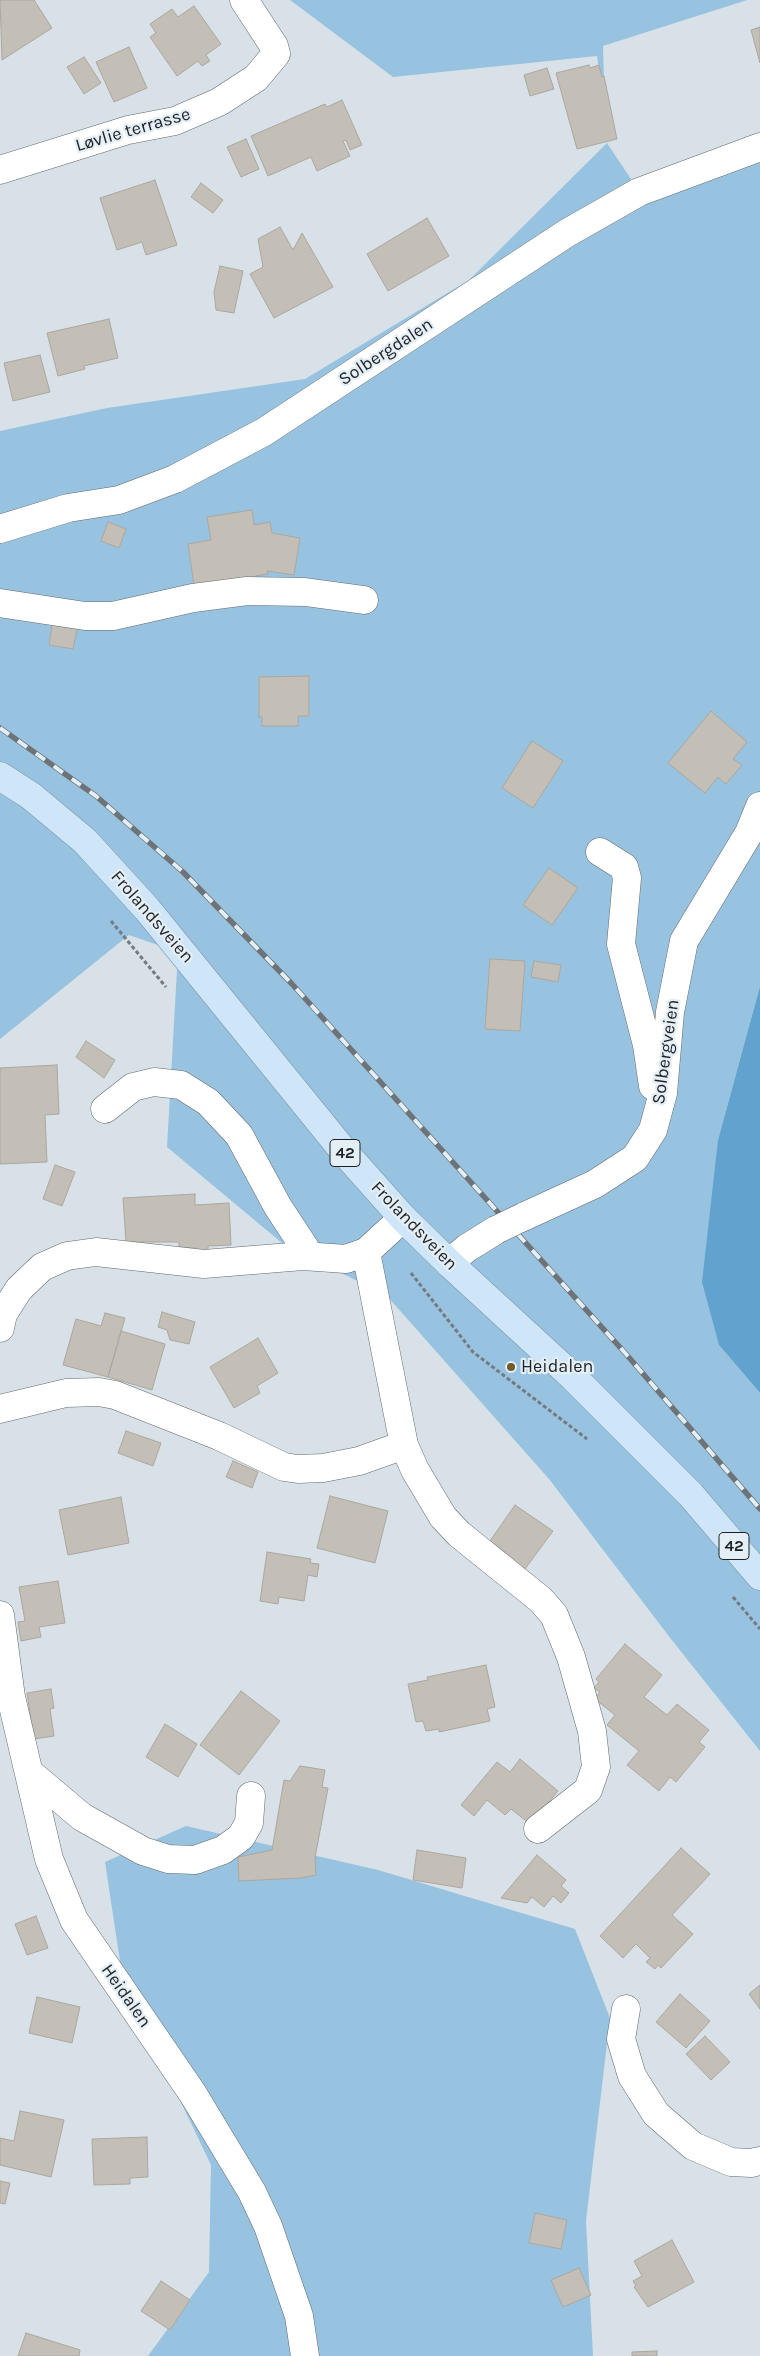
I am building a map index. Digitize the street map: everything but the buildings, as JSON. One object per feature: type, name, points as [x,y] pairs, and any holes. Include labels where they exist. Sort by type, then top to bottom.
[{"type":"main road","name":"Frolandsveien","points":[[0,776],[31,796],[85,841],[147,909],[346,1154],[403,1218],[580,1384],[690,1495],[760,1576]]},
{"type":"street","name":"Løvlie terrasse","points":[[0,170],[128,130],[175,121],[220,102],[256,78],[276,54],[274,46],[244,0]]},
{"type":"street","name":"Solbergdalen","points":[[0,529],[68,508],[119,500],[175,479],[264,432],[567,233],[607,210],[639,192],[760,147]]},
{"type":"street","points":[[0,603],[85,616],[113,616],[193,598],[248,591],[305,592],[364,600]]},
{"type":"street","name":"Solbergveien","points":[[449,1263],[467,1248],[496,1230],[595,1184],[635,1158],[653,1130],[663,1093],[670,1012],[684,941],[749,833],[760,806]]},
{"type":"street","points":[[600,852],[624,868],[628,878],[620,944],[647,1044],[653,1089],[658,1109]]},
{"type":"street","points":[[105,1109],[133,1087],[154,1082],[181,1085],[208,1102],[239,1135],[278,1206],[305,1248],[303,1256]]},
{"type":"street","points":[[0,1328],[3,1314],[19,1289],[42,1267],[67,1256],[96,1252],[204,1264],[303,1256],[346,1259],[366,1252],[403,1218]]},
{"type":"street","points":[[366,1252],[404,1446],[415,1470],[443,1517],[459,1534],[541,1600],[554,1615],[571,1658],[592,1730],[596,1766],[588,1790],[538,1829]]},
{"type":"street","points":[[0,1409],[66,1393],[98,1392],[115,1394],[219,1436],[284,1467],[298,1469],[322,1468],[358,1461],[404,1446]]},
{"type":"street","name":"Heidalen","points":[[0,1615],[11,1697],[31,1774],[49,1859],[74,1920],[193,2094],[252,2192],[268,2226],[299,2316],[305,2356]]},
{"type":"street","points":[[31,1774],[82,1817],[143,1851],[168,1859],[195,1860],[223,1850],[240,1837],[249,1823],[251,1796]]},
{"type":"street","points":[[626,2009],[622,2039],[632,2076],[656,2114],[693,2146],[731,2162],[751,2163],[760,2161]]},
{"type":"shaded area","points":[[290,0],[747,0],[603,46],[605,113],[597,56],[393,77]]},
{"type":"shaded area","points":[[607,143],[641,194],[760,158],[760,986],[718,1140],[719,1345],[760,1393],[760,1751],[671,1639],[549,1479],[387,1296],[282,1243],[167,1147],[178,952],[129,935],[0,1039],[0,431],[107,408],[305,379],[469,280]]},
{"type":"shaded area","points":[[760,986],[760,1393],[719,1345],[702,1282],[718,1140]]},
{"type":"shaded area","points":[[186,1826],[378,1870],[575,1929],[610,2018],[586,2221],[593,2356],[148,2356],[209,2272],[211,2165],[123,1981],[105,1862]]},
{"type":"railway","points":[[0,728],[96,796],[183,872],[292,984],[626,1354],[760,1509]]},
{"type":"place","name":"Heidalen","points":[[511,1367]]}]
